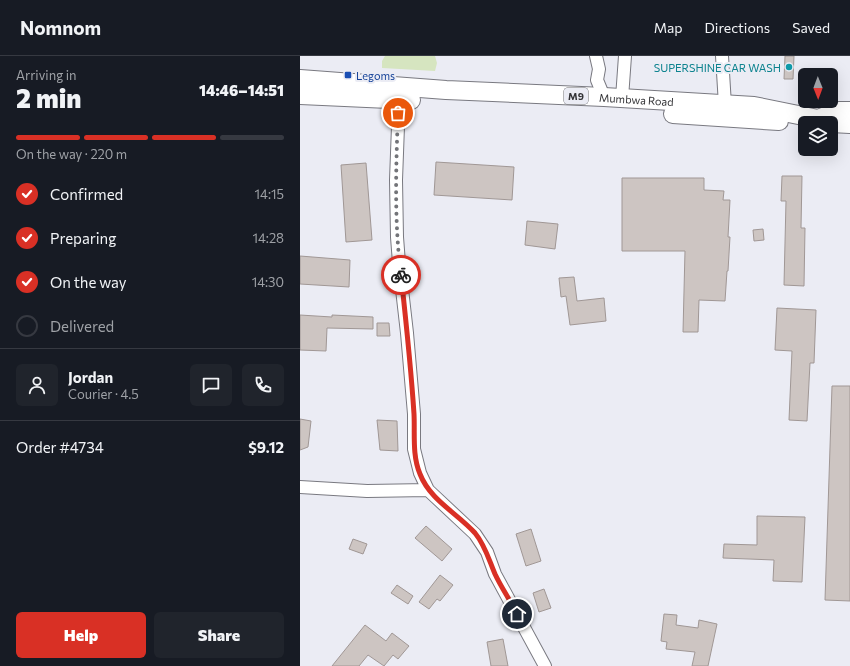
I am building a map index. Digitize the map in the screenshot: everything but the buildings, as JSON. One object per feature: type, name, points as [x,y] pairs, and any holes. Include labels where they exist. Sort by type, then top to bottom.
[{"type":"main road","name":"Mumbwa Road","points":[[300,80],[446,90],[754,106],[818,120],[839,111],[850,111]]},
{"type":"main road","name":"Mumbwa Road","points":[[300,96],[399,99],[606,109],[798,122]]},
{"type":"main road","points":[[838,123],[850,124]]},
{"type":"street","points":[[596,56],[599,69],[597,80],[613,98]]},
{"type":"street","points":[[613,98],[625,56]]},
{"type":"street","points":[[722,56],[725,105]]},
{"type":"street","points":[[399,99],[396,180],[397,237],[414,414],[414,449],[420,473],[428,490],[475,534],[487,552],[495,574],[545,666]]},
{"type":"street","points":[[300,487],[368,491],[428,490]]},
{"type":"green space","points":[[385,56],[435,56],[437,63],[435,71],[382,68],[382,61]]},
{"type":"way so far","points":[[398,113],[396,180],[397,237],[401,275]]},
{"type":"place","name":"SUPERSHINE CAR WASH","points":[[789,67]]},
{"type":"place","name":"Legoms","points":[[348,75]]},
{"type":"route","points":[[401,275],[414,414],[414,449],[420,473],[428,490],[475,534],[487,552],[495,574],[517,614]]}]
